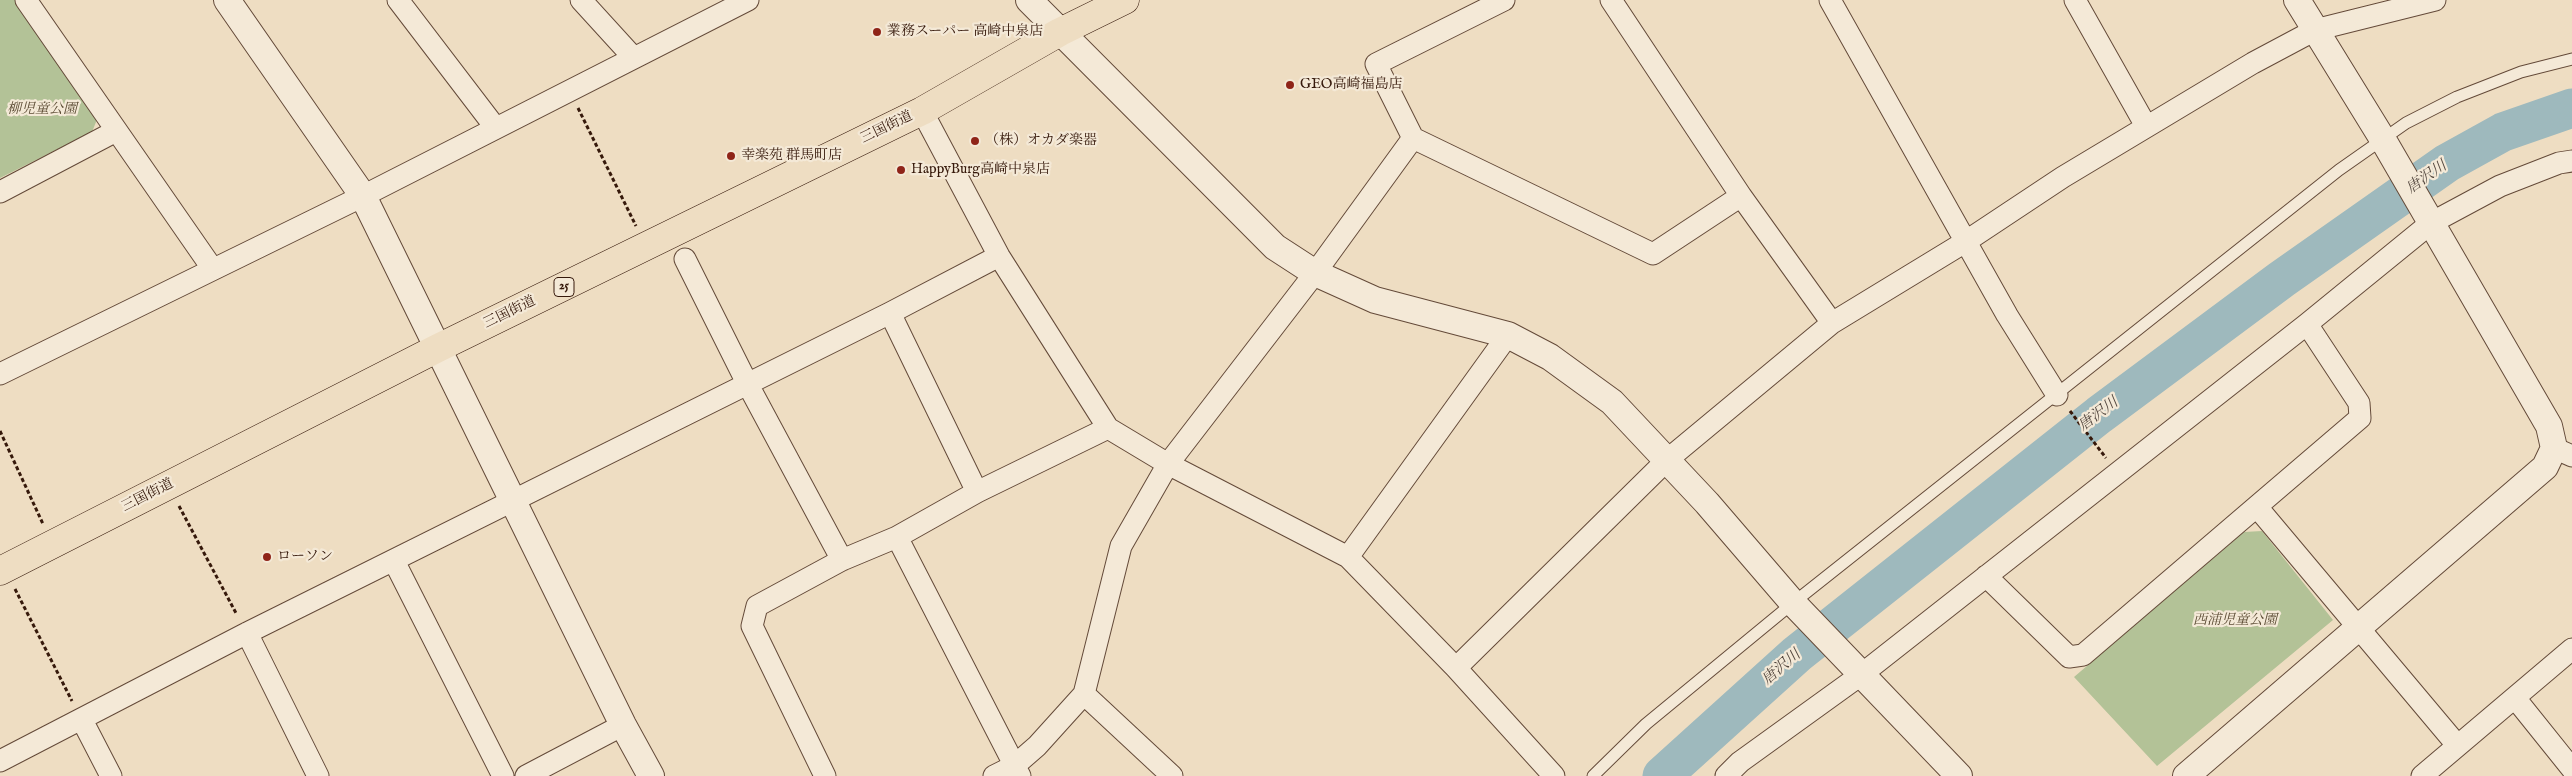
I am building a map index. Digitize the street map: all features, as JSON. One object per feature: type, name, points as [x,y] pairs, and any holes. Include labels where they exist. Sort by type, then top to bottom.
[{"type":"main road","name":"三国街道","points":[[2,570],[438,348],[922,111],[1060,32],[1126,0]]},
{"type":"street","points":[[26,0],[212,268]]},
{"type":"street","points":[[227,0],[363,196],[623,725],[651,776]]},
{"type":"street","points":[[398,0],[495,127]]},
{"type":"street","points":[[581,0],[634,57]]},
{"type":"street","points":[[0,374],[212,268],[363,196],[495,127],[748,0]]},
{"type":"street","points":[[1029,0],[1275,247],[1315,274],[1375,300],[1508,335],[1550,357],[1612,402],[1707,503],[1795,605],[1959,776]]},
{"type":"street","points":[[1504,0],[1376,64],[1413,138],[1653,254],[1741,196]]},
{"type":"street","points":[[1611,0],[1741,196],[1832,323]]},
{"type":"street","points":[[1830,0],[1965,242],[2062,401]]},
{"type":"street","points":[[2074,0],[2146,126]]},
{"type":"street","points":[[2186,776],[2563,452],[2386,145],[2297,0]]},
{"type":"street","points":[[1456,668],[1667,460],[1832,323],[1965,242],[2063,177],[2253,63],[2315,30],[2434,0]]},
{"type":"street","points":[[922,111],[999,256],[1108,428],[1168,464],[1348,557],[1456,668],[1554,776]]},
{"type":"street","points":[[0,192],[116,131]]},
{"type":"street","points":[[994,776],[1017,771],[1084,694],[1121,546],[1168,464],[1315,274],[1413,138]]},
{"type":"street","points":[[1740,771],[1858,670],[1986,576],[2308,324],[2427,216],[2551,166],[2572,161]]},
{"type":"street","points":[[0,761],[512,499],[890,313],[999,256]]},
{"type":"street","points":[[685,259],[747,383],[842,560]]},
{"type":"street","points":[[890,313],[977,492]]},
{"type":"street","points":[[1986,576],[2069,658],[2082,654],[2257,508],[2360,418],[2359,403],[2308,324]]},
{"type":"street","points":[[1348,557],[1508,335]]},
{"type":"street","points":[[825,776],[752,626],[757,606],[842,560],[897,537],[977,492],[1108,428]]},
{"type":"street","points":[[2257,508],[2457,745]]},
{"type":"street","points":[[897,537],[1017,771]]},
{"type":"street","points":[[394,561],[503,776]]},
{"type":"street","points":[[247,633],[318,776]]},
{"type":"street","points":[[2422,776],[2572,649]]},
{"type":"street","points":[[1084,694],[1172,776]]},
{"type":"street","points":[[2515,698],[2572,769]]},
{"type":"street","points":[[82,720],[111,776]]},
{"type":"street","points":[[526,776],[623,725]]},
{"type":"lane","points":[[1593,776],[1646,724],[1795,605],[2062,401],[2339,170],[2386,145],[2457,97],[2521,72],[2572,59]]},
{"type":"path","points":[[570,90],[646,247]]},
{"type":"path","points":[[2062,401],[2107,459]]},
{"type":"path","points":[[0,431],[53,544]]},
{"type":"path","points":[[168,486],[247,633]]},
{"type":"path","points":[[2,570],[82,720]]},
{"type":"green space","name":"柳児童公園","points":[[0,0],[18,0],[98,117],[92,132],[0,178]]},
{"type":"green space","name":"西浦児童公園","points":[[2262,531],[2333,620],[2157,766],[2074,677],[2244,532]]},
{"type":"waterway","name":"唐沢川","points":[[1662,776],[1797,654],[2099,415],[2282,279],[2447,163],[2503,132],[2572,108]]},
{"type":"place","name":"業務スーパー 高崎中泉店","points":[[877,32]]},
{"type":"place","name":"GEO高崎福島店","points":[[1290,85]]},
{"type":"place","name":"（株）オカダ楽器","points":[[975,141]]},
{"type":"place","name":"幸楽苑 群馬町店","points":[[731,156]]},
{"type":"place","name":"HappyBurg高崎中泉店","points":[[901,170]]},
{"type":"place","name":"ローソン","points":[[267,557]]}]
